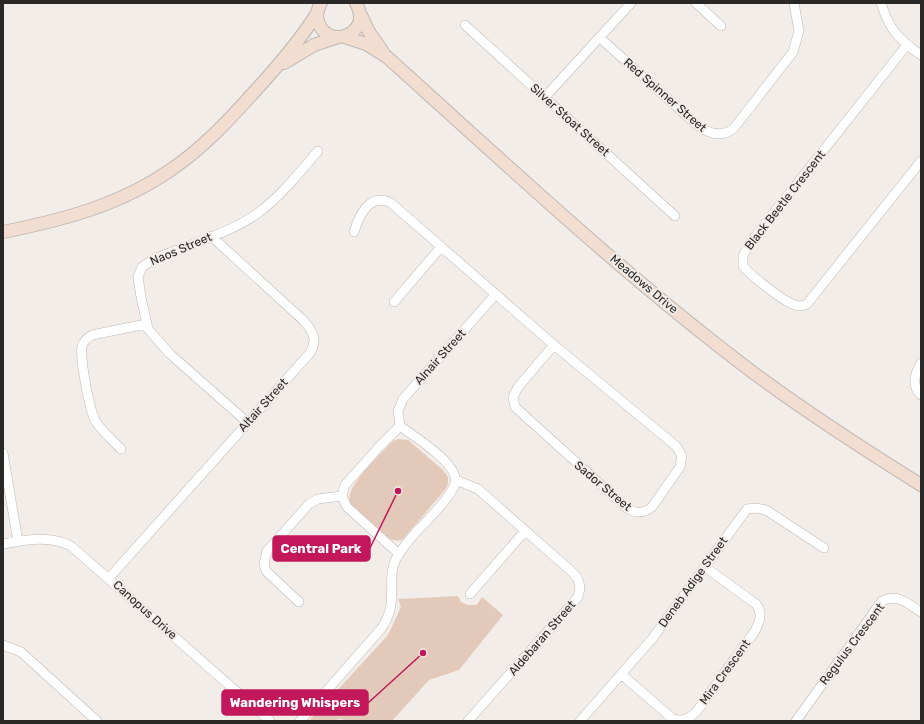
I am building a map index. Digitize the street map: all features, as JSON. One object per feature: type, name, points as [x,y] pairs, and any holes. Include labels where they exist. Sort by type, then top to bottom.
[{"type":"street","points":[[545,97],[631,3]]},
{"type":"street","points":[[696,3],[721,26]]},
{"type":"street","name":"Red Spinner Street","points":[[600,38],[697,125],[710,133],[724,134],[734,128],[793,52],[799,31],[794,3]]},
{"type":"street","points":[[880,3],[888,24],[907,45],[921,55]]},
{"type":"street","points":[[275,69],[314,45],[341,37],[356,29],[359,7]]},
{"type":"street","name":"Meadows Drive","points":[[359,7],[369,32],[387,58]]},
{"type":"street","points":[[3,232],[65,218],[96,208],[130,194],[172,170],[220,130],[299,40],[319,8]]},
{"type":"street","name":"Meadows Drive","points":[[319,8],[320,27],[325,32],[366,44],[387,58],[600,248],[679,314],[756,374],[858,445],[921,485]]},
{"type":"street","name":"Silver Stoat Street","points":[[465,25],[675,216]]},
{"type":"street","name":"Black Beetle Crescent","points":[[907,45],[750,243],[743,256],[743,266],[751,275],[786,301],[798,306],[807,304],[921,161]]},
{"type":"street","name":"Naos Street","points":[[247,422],[163,347],[151,334],[146,324],[139,286],[139,272],[142,267],[154,259],[245,221],[283,192],[318,151]]},
{"type":"street","name":"Sador Street","points":[[354,232],[358,218],[365,208],[376,200],[386,200],[554,345],[676,446],[681,452],[682,461],[680,467],[652,507],[647,511],[637,513],[628,509],[515,407],[514,397],[518,387],[554,345]]},
{"type":"street","name":"Altair Street","points":[[109,578],[310,353],[315,343],[315,338],[303,320],[210,236]]},
{"type":"street","points":[[394,302],[441,246]]},
{"type":"street","name":"Alnair Street","points":[[400,426],[398,411],[403,399],[496,294]]},
{"type":"street","points":[[121,449],[105,433],[93,415],[82,347],[87,338],[92,334],[146,324]]},
{"type":"street","points":[[921,363],[917,370],[915,381],[916,388],[921,395]]},
{"type":"street","points":[[300,721],[386,622],[391,605],[392,570],[399,554],[447,498],[456,480],[454,472],[444,460],[426,444],[400,426],[378,448],[346,485],[342,496],[347,507],[399,554]]},
{"type":"street","points":[[3,453],[18,542]]},
{"type":"street","name":"Aldebaran Street","points":[[456,480],[478,489],[576,575],[580,586],[578,597],[468,721]]},
{"type":"street","points":[[299,602],[266,571],[264,563],[267,551],[309,504],[318,499],[342,496]]},
{"type":"street","name":"Deneb Adige Street","points":[[580,721],[657,632],[743,513],[752,508],[766,510],[824,548]]},
{"type":"street","points":[[470,594],[525,531]]},
{"type":"street","name":"Canopus Drive","points":[[3,544],[46,539],[62,542],[79,552],[270,721]]},
{"type":"street","name":"Mira Crescent","points":[[621,674],[673,719],[679,721],[690,718],[708,697],[755,631],[761,618],[760,609],[756,604],[704,567]]},
{"type":"street","name":"Regulus Crescent","points":[[801,719],[882,601],[890,598],[899,598],[921,612]]},
{"type":"street","points":[[3,645],[21,652],[97,721]]},
{"type":"shaded area","points":[[398,439],[408,440],[443,470],[448,477],[448,484],[445,490],[402,540],[397,541],[386,537],[358,512],[350,502],[350,496],[358,479],[365,470],[393,441]]},
{"type":"shaded area","points":[[458,596],[461,602],[468,605],[477,605],[482,597],[503,615],[459,670],[429,680],[392,721],[353,721],[338,719],[336,721],[309,721],[388,635],[401,607],[398,599]]},
{"type":"place","name":"Central Park","points":[[398,491]]},
{"type":"place","name":"Wandering Whispers","points":[[423,653]]}]
